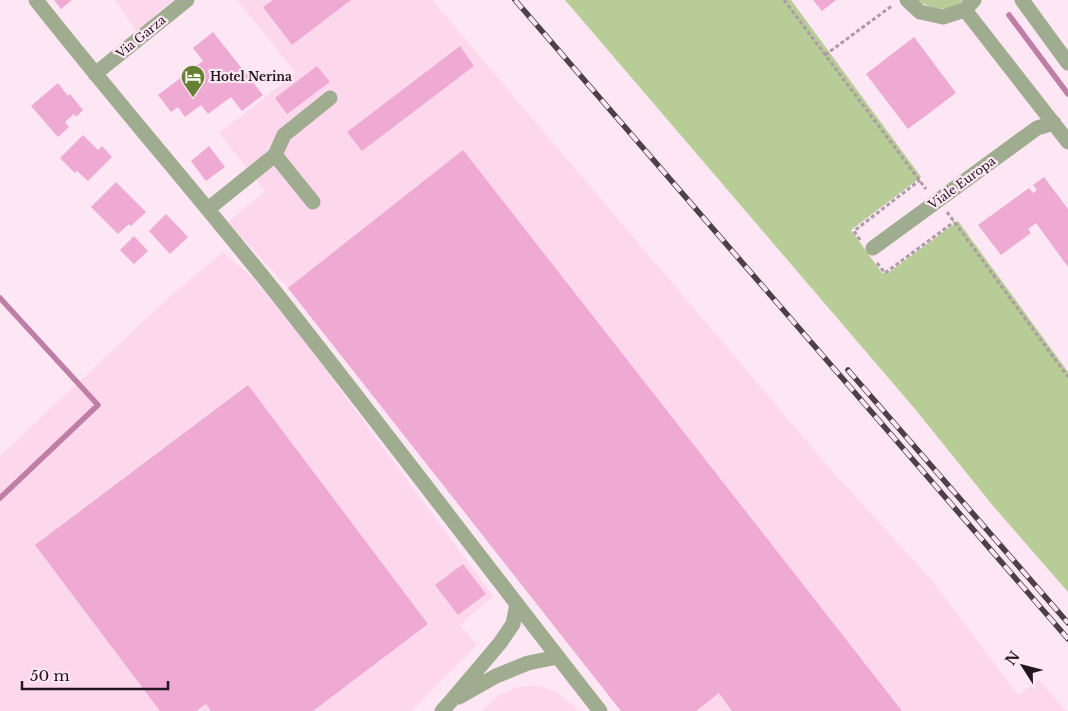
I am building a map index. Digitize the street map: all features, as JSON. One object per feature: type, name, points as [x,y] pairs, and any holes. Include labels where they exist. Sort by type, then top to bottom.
[{"type":"street","points":[[36,0],[276,294],[600,711]]},
{"type":"street","name":"Via Garza","points":[[95,74],[187,0]]},
{"type":"street","points":[[907,0],[920,12],[943,17],[969,5],[1068,142]]},
{"type":"street","points":[[1022,0],[1068,63]]},
{"type":"street","points":[[208,209],[275,155],[284,135],[330,98]]},
{"type":"street","name":"Viale Europa","points":[[874,248],[1037,128],[1054,123]]},
{"type":"street","points":[[275,155],[313,202]]},
{"type":"street","points":[[447,706],[500,643],[513,624],[518,604]]},
{"type":"street","points":[[447,706],[496,676],[528,662],[558,657]]},
{"type":"path","points":[[825,55],[898,0]]},
{"type":"shaded area","points":[[115,0],[173,0],[136,31]]},
{"type":"shaded area","points":[[237,0],[432,0],[833,472],[931,579],[1018,695],[1039,680],[1066,711],[621,711],[288,288],[228,222],[265,191],[219,133],[296,73]]},
{"type":"shaded area","points":[[223,252],[252,277],[299,334],[493,596],[460,625],[477,645],[412,711],[0,711],[0,456],[167,299]]},
{"type":"shaded area","points":[[538,685],[557,692],[578,711],[482,711],[497,696],[518,687]]},
{"type":"green space","points":[[565,0],[791,0],[921,177],[851,230],[882,273],[888,273],[958,221],[1068,372],[1068,592],[994,507],[915,409]]},
{"type":"green space","points":[[917,0],[965,0],[953,7],[941,9],[928,6]]},
{"type":"building","points":[[54,0],[72,0],[61,9]]},
{"type":"building","points":[[273,0],[351,0],[292,45],[263,7]]},
{"type":"building","points":[[813,0],[836,0],[822,11]]},
{"type":"building","points":[[213,32],[263,95],[242,111],[231,97],[208,114],[201,105],[185,117],[178,107],[171,112],[158,95],[203,61],[193,48]]},
{"type":"building","points":[[914,37],[956,93],[908,129],[866,74]]},
{"type":"building","points":[[460,46],[474,66],[362,151],[347,132]]},
{"type":"building","points":[[317,66],[330,82],[287,114],[275,98]]},
{"type":"building","points":[[58,83],[83,110],[76,117],[74,114],[65,122],[69,127],[58,137],[31,106]]},
{"type":"building","points":[[83,135],[98,150],[102,146],[112,157],[88,181],[77,171],[75,173],[60,158]]},
{"type":"building","points":[[209,146],[225,167],[206,181],[191,161]]},
{"type":"building","points":[[463,150],[902,711],[732,711],[719,693],[696,711],[621,711],[288,288]]},
{"type":"building","points":[[1044,177],[1068,209],[1068,267],[1036,223],[1028,229],[1031,233],[1001,255],[978,225],[1029,188],[1033,193],[1037,190],[1033,185]]},
{"type":"building","points":[[116,182],[146,212],[131,226],[129,224],[118,234],[91,207]]},
{"type":"building","points":[[166,214],[188,237],[170,254],[149,231]]},
{"type":"building","points":[[134,236],[148,251],[134,264],[120,250]]},
{"type":"building","points":[[248,385],[428,624],[313,711],[211,711],[206,704],[196,711],[160,711],[35,545]]},
{"type":"building","points":[[463,564],[486,594],[458,615],[435,585]]},
{"type":"waterway","points":[[1009,15],[1068,94]]},
{"type":"waterway","points":[[0,298],[98,405],[0,498]]},
{"type":"railway","points":[[515,0],[1068,639]]},
{"type":"railway","points":[[848,370],[1068,623]]},
{"type":"place","name":"Hotel Nerina","points":[[193,98]]}]
